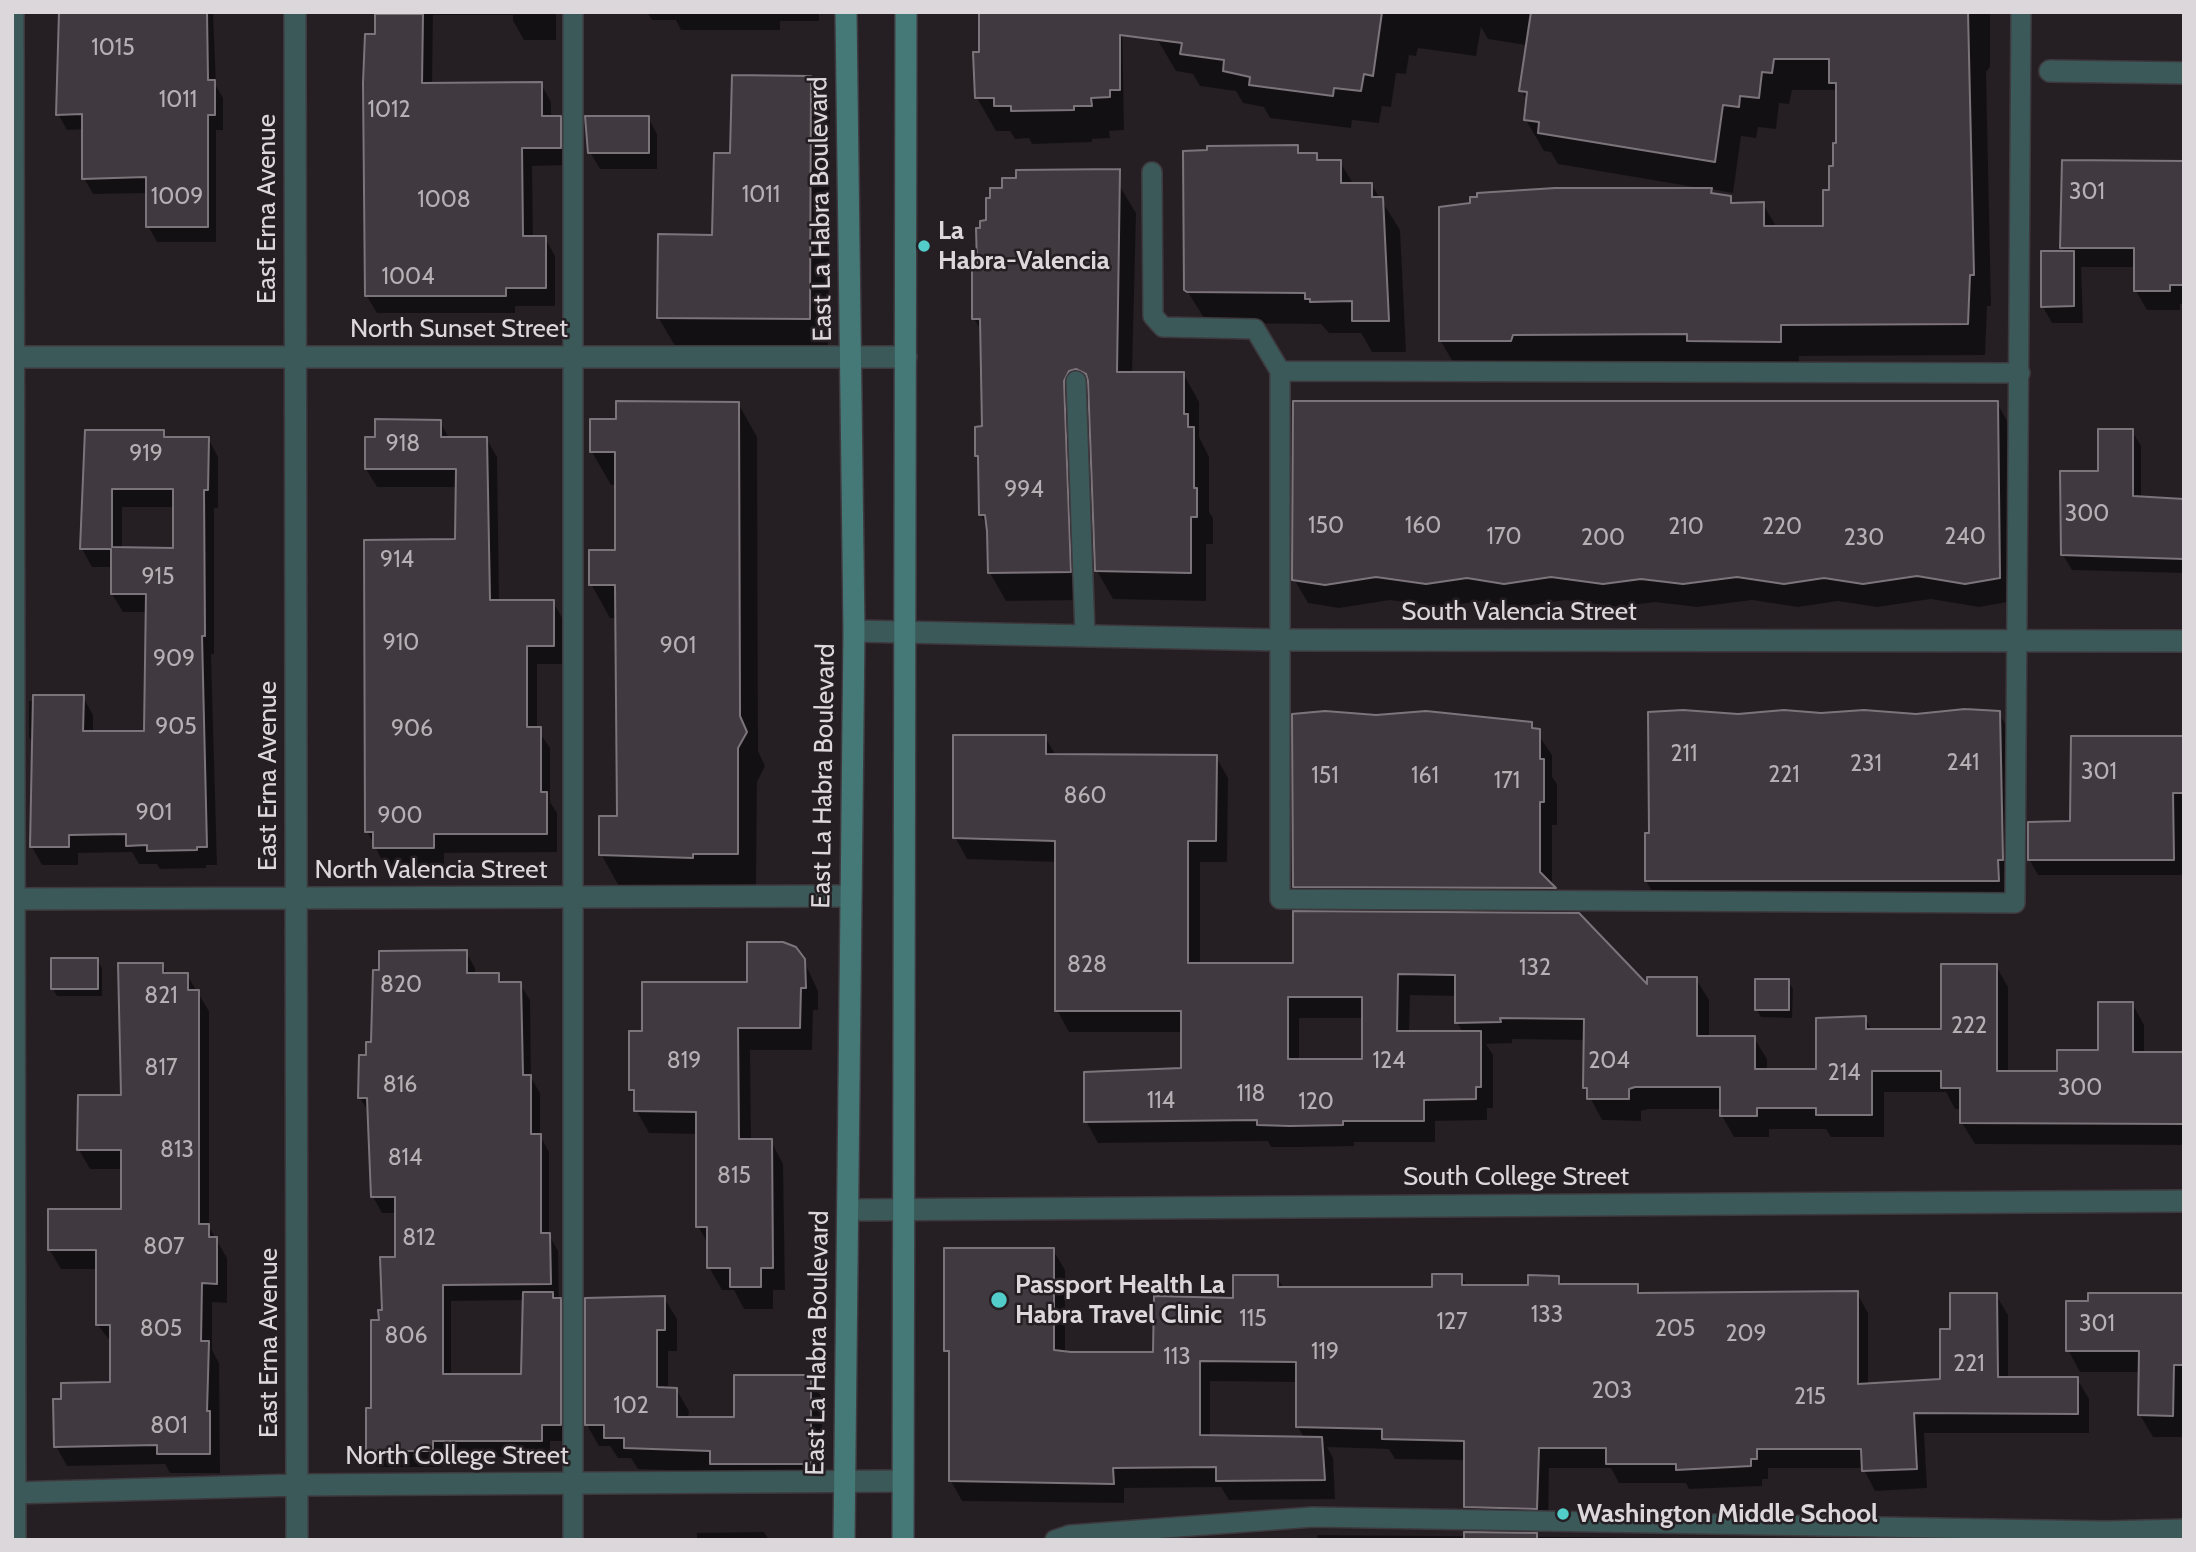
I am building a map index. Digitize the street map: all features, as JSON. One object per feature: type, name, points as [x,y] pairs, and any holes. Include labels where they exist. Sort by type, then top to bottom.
[{"type":"main road","name":"East La Habra Boulevard","points":[[844,1540],[854,631],[846,12]]},
{"type":"main road","points":[[903,1540],[906,12]]},
{"type":"street","name":"East Erna Avenue","points":[[295,12],[297,1540]]},
{"type":"street","points":[[2050,71],[2184,72]]},
{"type":"street","name":"North Sunset Street","points":[[14,358],[906,358]]},
{"type":"street","name":"South Valencia Street","points":[[854,631],[1278,640],[2184,641]]},
{"type":"street","name":"North Valencia Street","points":[[13,899],[850,897]]},
{"type":"street","name":"South College Street","points":[[848,1210],[2184,1201]]},
{"type":"street","name":"North College Street","points":[[14,1493],[297,1485],[903,1481]]},
{"type":"lane","points":[[14,12],[13,899],[16,1540]]},
{"type":"lane","points":[[573,12],[576,358],[572,898],[573,1540]]},
{"type":"lane","points":[[1152,172],[1153,316],[1163,327],[1255,329],[1280,371],[1280,899],[2015,903],[2019,640],[2021,12]]},
{"type":"lane","points":[[1280,371],[2020,373]]},
{"type":"lane","points":[[1076,382],[1085,635]]},
{"type":"lane","points":[[1055,1540],[1070,1535],[1313,1517],[2105,1531],[2184,1530]]},
{"type":"building","points":[[59,12],[207,12],[208,80],[215,80],[215,115],[208,115],[208,227],[146,227],[146,177],[82,179],[82,114],[56,115]]},
{"type":"building","points":[[979,12],[1382,12],[1373,76],[1364,74],[1361,91],[1334,88],[1333,96],[1249,85],[1250,77],[1223,71],[1224,60],[1180,54],[1182,43],[1120,35],[1120,90],[1110,90],[1110,97],[1091,98],[1092,106],[1074,106],[1074,110],[1011,111],[1011,106],[994,106],[994,98],[975,98],[973,52],[979,52]]},
{"type":"building","points":[[1531,12],[1968,12],[1974,275],[1970,275],[1968,324],[1781,325],[1781,342],[1687,341],[1687,334],[1513,335],[1511,341],[1439,341],[1439,207],[1470,203],[1470,197],[1477,197],[1477,193],[1555,188],[1712,188],[1711,193],[1731,196],[1731,203],[1764,202],[1764,226],[1823,226],[1823,190],[1829,190],[1829,166],[1833,166],[1833,143],[1836,143],[1836,83],[1829,83],[1829,59],[1774,59],[1772,73],[1762,72],[1759,98],[1740,96],[1739,107],[1723,105],[1715,162],[1538,133],[1539,122],[1524,120],[1527,92],[1519,91]]},
{"type":"building","points":[[375,14],[423,14],[422,83],[542,82],[542,116],[561,116],[561,148],[522,148],[523,236],[546,236],[546,288],[506,288],[506,296],[365,296],[363,83],[365,34],[375,34]]},
{"type":"building","points":[[732,75],[811,76],[810,319],[657,318],[658,234],[712,235],[714,153],[730,153]]},
{"type":"building","points":[[585,116],[649,116],[649,153],[588,153]]},
{"type":"building","points":[[1298,145],[1298,153],[1317,153],[1317,160],[1341,160],[1341,183],[1372,183],[1372,197],[1383,197],[1389,321],[1352,321],[1352,301],[1310,302],[1310,299],[1305,299],[1305,293],[1184,290],[1183,151],[1207,150],[1207,146]]},
{"type":"building","points":[[2062,160],[2184,161],[2184,285],[2170,285],[2170,291],[2134,291],[2134,248],[2060,248]]},
{"type":"building","points":[[1120,169],[1117,372],[1184,372],[1184,414],[1188,414],[1188,427],[1194,427],[1194,488],[1197,488],[1197,517],[1191,517],[1191,573],[1095,571],[1088,381],[1086,374],[1076,369],[1069,371],[1064,381],[1071,572],[988,573],[987,531],[985,515],[979,515],[978,456],[975,456],[975,427],[982,426],[980,319],[972,319],[972,265],[977,265],[976,228],[980,228],[980,221],[986,220],[986,198],[990,198],[990,188],[1002,188],[1002,178],[1016,178],[1016,170]]},
{"type":"building","points":[[2041,251],[2074,251],[2074,306],[2041,307]]},
{"type":"building","points":[[616,401],[739,402],[740,716],[747,732],[738,748],[738,854],[693,854],[693,858],[599,855],[599,816],[617,816],[615,585],[589,585],[589,550],[615,550],[615,452],[590,452],[590,419],[616,419]]},
{"type":"building","points":[[1293,401],[1998,401],[2000,578],[1965,584],[1917,576],[1863,584],[1824,578],[1784,584],[1737,577],[1683,584],[1641,579],[1603,584],[1551,577],[1504,584],[1467,578],[1426,584],[1376,577],[1325,585],[1292,580]]},
{"type":"building","points":[[375,419],[441,420],[441,437],[487,437],[490,600],[554,600],[554,646],[527,646],[527,727],[541,727],[541,792],[547,792],[547,834],[434,834],[434,848],[373,848],[373,832],[365,832],[364,540],[455,539],[456,469],[365,469],[365,437],[375,437]]},
{"type":"building","points":[[2098,429],[2133,429],[2133,496],[2184,499],[2184,559],[2061,555],[2060,471],[2098,471]]},
{"type":"building","points":[[85,430],[164,430],[164,437],[209,437],[208,490],[204,490],[205,636],[202,636],[207,847],[197,847],[197,850],[147,851],[147,845],[126,846],[126,834],[69,835],[69,847],[30,847],[33,695],[84,695],[83,731],[144,731],[146,594],[111,594],[111,549],[80,549]],"holes":[[[112,489],[173,489],[173,548],[112,547]]]},
{"type":"building","points":[[1965,709],[2000,711],[2003,860],[1998,860],[1999,881],[1645,881],[1645,833],[1649,833],[1648,712],[1683,710],[1738,714],[1784,710],[1821,713],[1864,710],[1916,714]]},
{"type":"building","points":[[1325,711],[1376,715],[1426,711],[1532,722],[1532,728],[1540,729],[1540,759],[1544,759],[1544,802],[1540,802],[1540,872],[1556,888],[1293,887],[1292,714]]},
{"type":"building","points":[[953,735],[1046,735],[1046,754],[1217,755],[1216,841],[1188,841],[1188,963],[1293,963],[1293,911],[1579,913],[1647,984],[1647,977],[1697,977],[1697,1036],[1755,1036],[1755,1069],[1816,1069],[1816,1018],[1866,1016],[1866,1029],[1941,1029],[1941,964],[1997,964],[1997,1071],[2057,1071],[2057,1050],[2098,1050],[2098,1002],[2133,1002],[2133,1052],[2184,1052],[2184,1124],[1960,1123],[1960,1088],[1941,1088],[1941,1071],[1872,1071],[1872,1115],[1816,1115],[1816,1108],[1757,1108],[1757,1116],[1720,1116],[1720,1087],[1635,1087],[1629,1089],[1629,1099],[1587,1099],[1587,1088],[1583,1088],[1584,1019],[1500,1018],[1501,1022],[1455,1023],[1455,975],[1398,974],[1397,1031],[1481,1031],[1481,1087],[1476,1087],[1476,1099],[1424,1100],[1424,1121],[1343,1121],[1343,1125],[1290,1126],[1257,1125],[1257,1120],[1084,1122],[1084,1072],[1181,1068],[1181,1011],[1055,1011],[1055,841],[953,838]],"holes":[[[1288,997],[1362,997],[1362,1059],[1288,1059]]]},
{"type":"building","points":[[2071,736],[2184,736],[2184,793],[2173,793],[2174,860],[2028,860],[2028,822],[2070,821]]},
{"type":"building","points":[[747,942],[783,942],[796,947],[805,959],[806,988],[801,988],[800,1028],[738,1028],[739,1139],[772,1139],[773,1268],[761,1268],[761,1287],[730,1287],[730,1268],[707,1268],[707,1227],[696,1227],[696,1112],[634,1111],[634,1090],[629,1090],[629,1031],[642,1031],[642,982],[747,982]]},
{"type":"building","points":[[467,950],[467,973],[499,973],[499,982],[521,982],[523,1075],[531,1075],[531,1134],[541,1134],[541,1233],[550,1233],[551,1284],[443,1285],[443,1374],[521,1374],[523,1292],[553,1292],[553,1298],[561,1298],[561,1425],[542,1425],[542,1441],[433,1441],[433,1451],[366,1451],[366,1408],[371,1408],[371,1320],[379,1320],[378,1310],[382,1310],[380,1257],[395,1257],[395,1197],[371,1197],[367,1098],[358,1098],[359,1055],[366,1055],[366,1042],[371,1042],[373,970],[379,970],[379,951]]},
{"type":"building","points":[[51,958],[98,958],[98,989],[51,989]]},
{"type":"building","points":[[118,963],[163,963],[163,973],[188,973],[188,990],[199,990],[199,1224],[209,1224],[209,1237],[217,1237],[217,1284],[202,1283],[201,1341],[209,1341],[207,1411],[210,1411],[210,1454],[157,1454],[157,1445],[54,1447],[53,1399],[61,1399],[61,1383],[110,1382],[110,1325],[96,1325],[96,1250],[48,1250],[48,1209],[121,1209],[121,1150],[77,1150],[78,1095],[121,1095]]},
{"type":"building","points":[[1755,979],[1789,979],[1789,1010],[1755,1010]]},
{"type":"building","points":[[944,1248],[1054,1248],[1054,1350],[1071,1352],[1153,1352],[1154,1296],[1233,1298],[1233,1275],[1278,1275],[1278,1287],[1432,1287],[1432,1274],[1462,1274],[1462,1285],[1528,1285],[1528,1275],[1559,1276],[1559,1284],[1638,1284],[1638,1293],[1858,1291],[1858,1384],[1940,1379],[1940,1329],[1950,1329],[1950,1293],[1997,1293],[1998,1377],[2078,1377],[2078,1414],[1914,1413],[1917,1469],[1862,1471],[1861,1449],[1757,1449],[1757,1459],[1751,1459],[1751,1466],[1676,1470],[1676,1464],[1606,1464],[1606,1448],[1539,1448],[1537,1509],[1464,1507],[1464,1441],[1382,1439],[1382,1429],[1296,1427],[1296,1362],[1200,1361],[1200,1435],[1322,1437],[1325,1480],[1216,1481],[1216,1467],[1113,1468],[1114,1484],[949,1481],[949,1351],[944,1351]]},
{"type":"building","points":[[2088,1293],[2184,1293],[2184,1365],[2174,1365],[2173,1416],[2138,1415],[2139,1351],[2066,1351],[2066,1301],[2088,1301]]},
{"type":"building","points":[[665,1296],[665,1330],[657,1330],[657,1387],[677,1388],[677,1417],[734,1417],[734,1375],[811,1375],[811,1464],[710,1464],[710,1451],[624,1448],[624,1438],[604,1438],[604,1425],[585,1425],[585,1298]]},
{"type":"building","points":[[1464,1532],[1537,1533],[1537,1540],[1464,1540]]},
{"type":"place","name":"La Habra-Valencia","points":[[924,246]]},
{"type":"place","name":"Passport Health La Habra Travel Clinic","points":[[999,1300]]},
{"type":"place","name":"Washington Middle School","points":[[1563,1514]]}]
